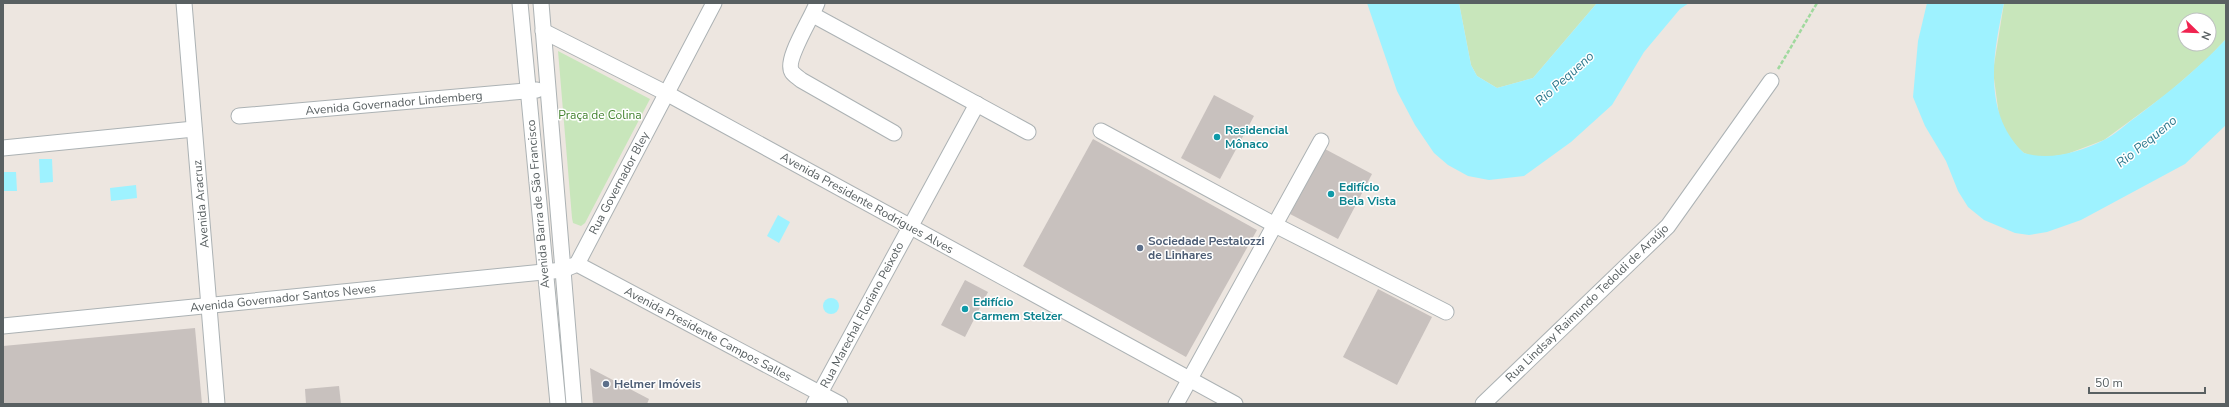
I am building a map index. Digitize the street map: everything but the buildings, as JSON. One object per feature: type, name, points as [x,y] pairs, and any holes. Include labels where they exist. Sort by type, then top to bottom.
[{"type":"street","name":"Avenida Aracruz","points":[[184,3],[217,404]]},
{"type":"street","name":"Avenida Barra de São Francisco","points":[[520,3],[558,404]]},
{"type":"street","name":"Avenida Barra de São Francisco","points":[[541,3],[574,404]]},
{"type":"street","name":"Rua Governador Bley","points":[[577,264],[714,3]]},
{"type":"street","points":[[894,133],[801,80],[792,72],[790,63],[792,54],[815,9],[977,104],[1028,132]]},
{"type":"street","name":"Avenida Presidente Rodrigues Alves","points":[[543,31],[666,93],[1189,380]]},
{"type":"street","name":"Rua Lindsay Raimundo Tedoldi de Araújo","points":[[1483,404],[1668,226],[1771,80]]},
{"type":"street","name":"Avenida Governador Lindemberg","points":[[239,116],[548,89]]},
{"type":"street","name":"Rua Marechal Floriano Peixoto","points":[[817,399],[977,104]]},
{"type":"street","points":[[3,148],[194,129]]},
{"type":"street","points":[[1101,131],[1275,225],[1446,312]]},
{"type":"street","points":[[1176,404],[1321,141]]},
{"type":"street","points":[[563,270],[577,264]]},
{"type":"street","name":"Avenida Presidente Campos Salles","points":[[577,264],[817,399],[840,404]]},
{"type":"street","name":"Avenida Governador Santos Neves","points":[[3,326],[563,270]]},
{"type":"street","points":[[1189,380],[1235,404]]},
{"type":"green space","points":[[1459,3],[1597,3],[1533,78],[1497,88],[1477,76],[1471,65]]},
{"type":"green space","points":[[2004,3],[2226,3],[2226,39],[2217,48],[2217,12],[2177,12],[2177,52],[2214,52],[2168,93],[2104,140],[2067,154],[2049,157],[2032,156],[2024,153],[2017,147],[2007,134],[1999,116],[1993,71]]},
{"type":"green space","name":"Praça de Colina","points":[[558,51],[650,99],[585,223],[581,226],[573,223],[572,218]]},
{"type":"water","name":"Rio Pequeno","points":[[1367,3],[1459,3],[1471,65],[1477,76],[1497,88],[1533,78],[1597,3],[1689,3],[1680,9],[1644,52],[1612,105],[1571,142],[1524,176],[1489,180],[1468,176],[1448,165],[1434,153],[1415,125],[1397,91]]},
{"type":"water","name":"Rio Pequeno","points":[[1927,3],[2004,3],[1994,62],[1996,102],[2002,120],[2011,137],[2024,153],[2054,156],[2085,148],[2108,138],[2183,80],[2213,52],[2217,52],[2217,48],[2226,39],[2226,125],[2185,164],[2081,220],[2047,232],[2029,235],[2015,233],[1984,220],[1968,207],[1958,191],[1946,161],[1925,126],[1913,97],[1918,41]]},
{"type":"water","points":[[39,159],[52,159],[53,182],[40,183]]},
{"type":"water","points":[[3,172],[16,172],[17,191],[3,191]]},
{"type":"water","points":[[136,185],[137,198],[111,201],[110,188]]},
{"type":"water","points":[[778,215],[790,222],[779,243],[767,236]]},
{"type":"water","points":[[828,298],[834,298],[839,303],[837,312],[834,314],[828,314],[823,309],[823,303]]},
{"type":"place","name":"Residencial Mônaco","points":[[1217,137]]},
{"type":"place","name":"Edifício Bela Vista","points":[[1331,194]]},
{"type":"place","name":"Sociedade Pestalozzi de Linhares","points":[[1140,248]]},
{"type":"place","name":"Edifício Carmem Stelzer","points":[[965,309]]},
{"type":"place","name":"Helmer Imóveis","points":[[606,384]]}]
